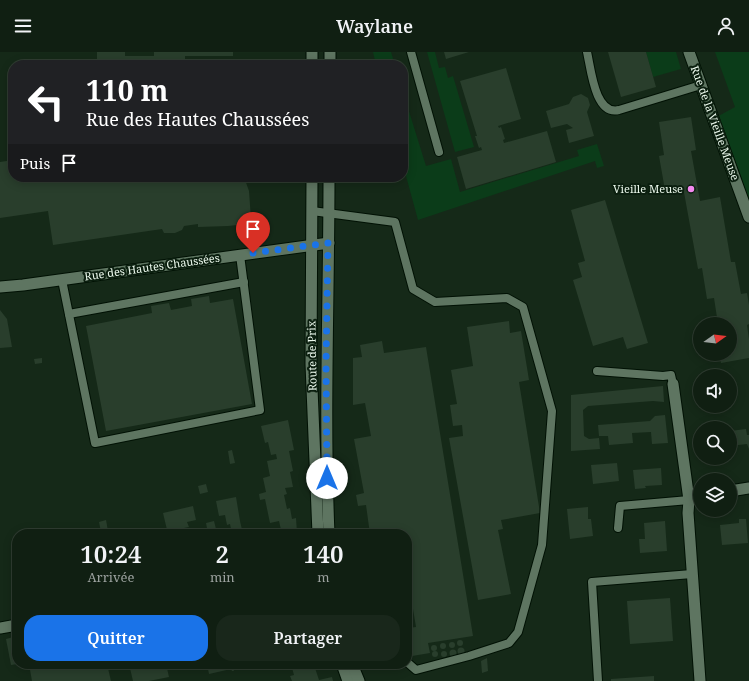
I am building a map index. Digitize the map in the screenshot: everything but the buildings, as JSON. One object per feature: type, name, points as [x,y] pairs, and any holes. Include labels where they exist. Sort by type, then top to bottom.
[{"type":"street","name":"Rue de la Vieille Meuse","points":[[689,52],[749,217]]},
{"type":"street","name":"Route de Prix","points":[[312,182],[311,364],[318,529]]},
{"type":"street","name":"Route de Prix","points":[[329,182],[326,363],[329,529]]},
{"type":"street","name":"Rue des Hautes Chaussées","points":[[0,287],[62,280],[328,243]]},
{"type":"street","points":[[673,384],[693,489]]},
{"type":"street","points":[[737,490],[749,488]]},
{"type":"street","points":[[693,503],[688,513],[700,681]]},
{"type":"street","points":[[0,628],[12,625]]},
{"type":"street","points":[[344,669],[348,681]]},
{"type":"street","points":[[354,669],[359,681]]},
{"type":"lane","points":[[411,52],[439,152]]},
{"type":"lane","points":[[587,52],[598,97],[607,110],[619,110],[701,85]]},
{"type":"lane","points":[[312,211],[395,222],[413,289],[435,302],[508,298],[523,307],[552,411],[542,545],[518,632],[509,643],[469,656],[416,670],[412,666]]},
{"type":"lane","points":[[62,280],[95,443],[260,410],[240,255]]},
{"type":"lane","points":[[69,314],[244,282]]},
{"type":"lane","points":[[597,371],[663,376],[671,375],[673,384]]},
{"type":"lane","points":[[618,528],[620,506],[693,499]]},
{"type":"lane","points":[[598,681],[592,582],[692,574]]},
{"type":"green space","points":[[373,52],[391,52],[393,60],[375,60]]},
{"type":"green space","points":[[427,52],[435,52],[439,68],[445,67],[448,78],[453,76],[474,147],[455,152]]},
{"type":"green space","points":[[646,52],[676,52],[681,69],[653,77]]},
{"type":"green space","points":[[715,52],[749,52],[749,217],[713,119],[735,107]]},
{"type":"green space","points":[[408,108],[426,166],[451,159],[460,192],[579,156],[577,150],[597,144],[604,166],[597,168],[595,161],[418,220],[408,182]]},
{"type":"place","name":"Vieille Meuse","points":[[691,189]]},
{"type":"route","points":[[253,253],[328,243],[326,363],[327,478]]}]
